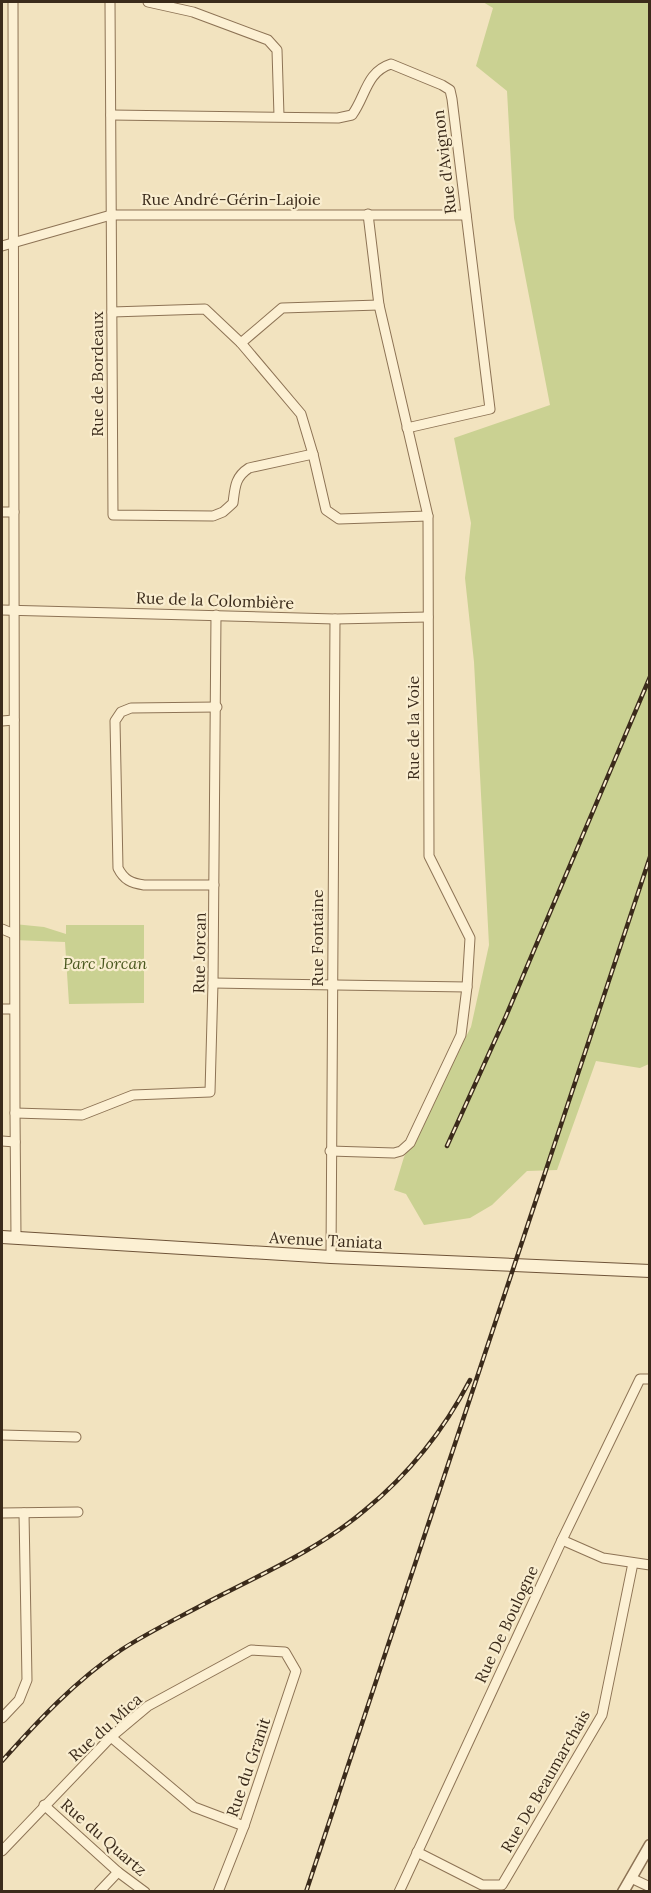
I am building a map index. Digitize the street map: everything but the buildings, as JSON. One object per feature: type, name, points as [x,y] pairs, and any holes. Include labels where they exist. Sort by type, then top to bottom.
[{"type":"main road","name":"Avenue Taniata","points":[[2,1237],[331,1257],[650,1271]]},
{"type":"street","name":"Rue de Bordeaux","points":[[111,2],[113,515],[213,516],[223,512],[233,503],[234,488],[240,474],[249,468],[313,454]]},
{"type":"street","points":[[148,2],[193,12],[268,40],[277,50],[279,116]]},
{"type":"street","points":[[2,12],[13,6],[16,1238]]},
{"type":"street","name":"Rue d'Avignon","points":[[111,115],[338,118],[352,115],[359,106],[372,75],[381,67],[391,64],[450,90],[490,409],[407,428]]},
{"type":"street","name":"Rue de la Voie","points":[[330,1151],[394,1153],[401,1151],[410,1143],[461,1035],[470,938],[429,856],[428,516],[379,305],[368,214]]},
{"type":"street","name":"Rue André-Gérin-Lajoie","points":[[2,246],[111,215],[466,215]]},
{"type":"street","points":[[241,343],[282,308],[379,305]]},
{"type":"street","points":[[112,312],[204,309],[241,343],[301,414],[326,510],[339,519],[428,516]]},
{"type":"street","points":[[2,512],[14,512]]},
{"type":"street","name":"Rue de la Colombière","points":[[2,610],[335,619],[428,616]]},
{"type":"street","name":"Rue Jorcan","points":[[15,1113],[82,1114],[133,1095],[210,1092],[217,707],[216,615]]},
{"type":"street","name":"Rue Fontaine","points":[[331,1257],[335,619]]},
{"type":"street","points":[[214,885],[144,885],[135,884],[123,878],[118,868],[115,721],[121,712],[130,708],[217,707]]},
{"type":"street","points":[[2,721],[14,720]]},
{"type":"street","points":[[2,929],[15,934]]},
{"type":"street","points":[[213,983],[467,987]]},
{"type":"street","points":[[2,1009],[14,1009]]},
{"type":"street","points":[[2,1141],[15,1142]]},
{"type":"street","name":"Rue De Boulogne","points":[[399,1892],[562,1540],[640,1379],[650,1379]]},
{"type":"street","points":[[2,1435],[76,1437]]},
{"type":"street","points":[[2,1513],[78,1512]]},
{"type":"street","points":[[2,1718],[19,1700],[27,1680],[24,1513]]},
{"type":"street","points":[[562,1540],[603,1558],[650,1565]]},
{"type":"street","name":"Rue De Beaumarchais","points":[[417,1852],[482,1885],[502,1885],[602,1715],[633,1563]]},
{"type":"street","name":"Rue du Mica","points":[[2,1851],[111,1737],[148,1706],[251,1650],[285,1652]]},
{"type":"street","name":"Rue du Granit","points":[[218,1892],[244,1826],[296,1671],[285,1652]]},
{"type":"street","points":[[111,1737],[194,1807],[244,1826]]},
{"type":"street","name":"Rue du Quartz","points":[[44,1805],[118,1872],[145,1892]]},
{"type":"street","points":[[623,1892],[650,1845]]},
{"type":"street","points":[[99,1892],[118,1872]]},
{"type":"street","points":[[631,1878],[650,1887]]},
{"type":"green space","points":[[483,2],[649,2],[649,1064],[640,1068],[596,1061],[557,1170],[527,1171],[492,1205],[470,1218],[424,1225],[406,1194],[394,1190],[404,1157],[471,1027],[489,945],[474,662],[465,578],[471,523],[454,438],[550,405],[514,218],[507,91],[476,66],[493,8]]},
{"type":"green space","name":"Parc Jorcan","points":[[14,924],[44,927],[66,934],[66,925],[144,925],[144,1003],[69,1004],[65,942],[14,940]]},
{"type":"railway","points":[[447,1146],[506,1016],[650,677]]},
{"type":"railway","points":[[306,1892],[650,857]]},
{"type":"railway","points":[[2,1761],[43,1716],[73,1688],[121,1650],[162,1626],[308,1550],[365,1510],[396,1482],[437,1434],[470,1380]]}]
